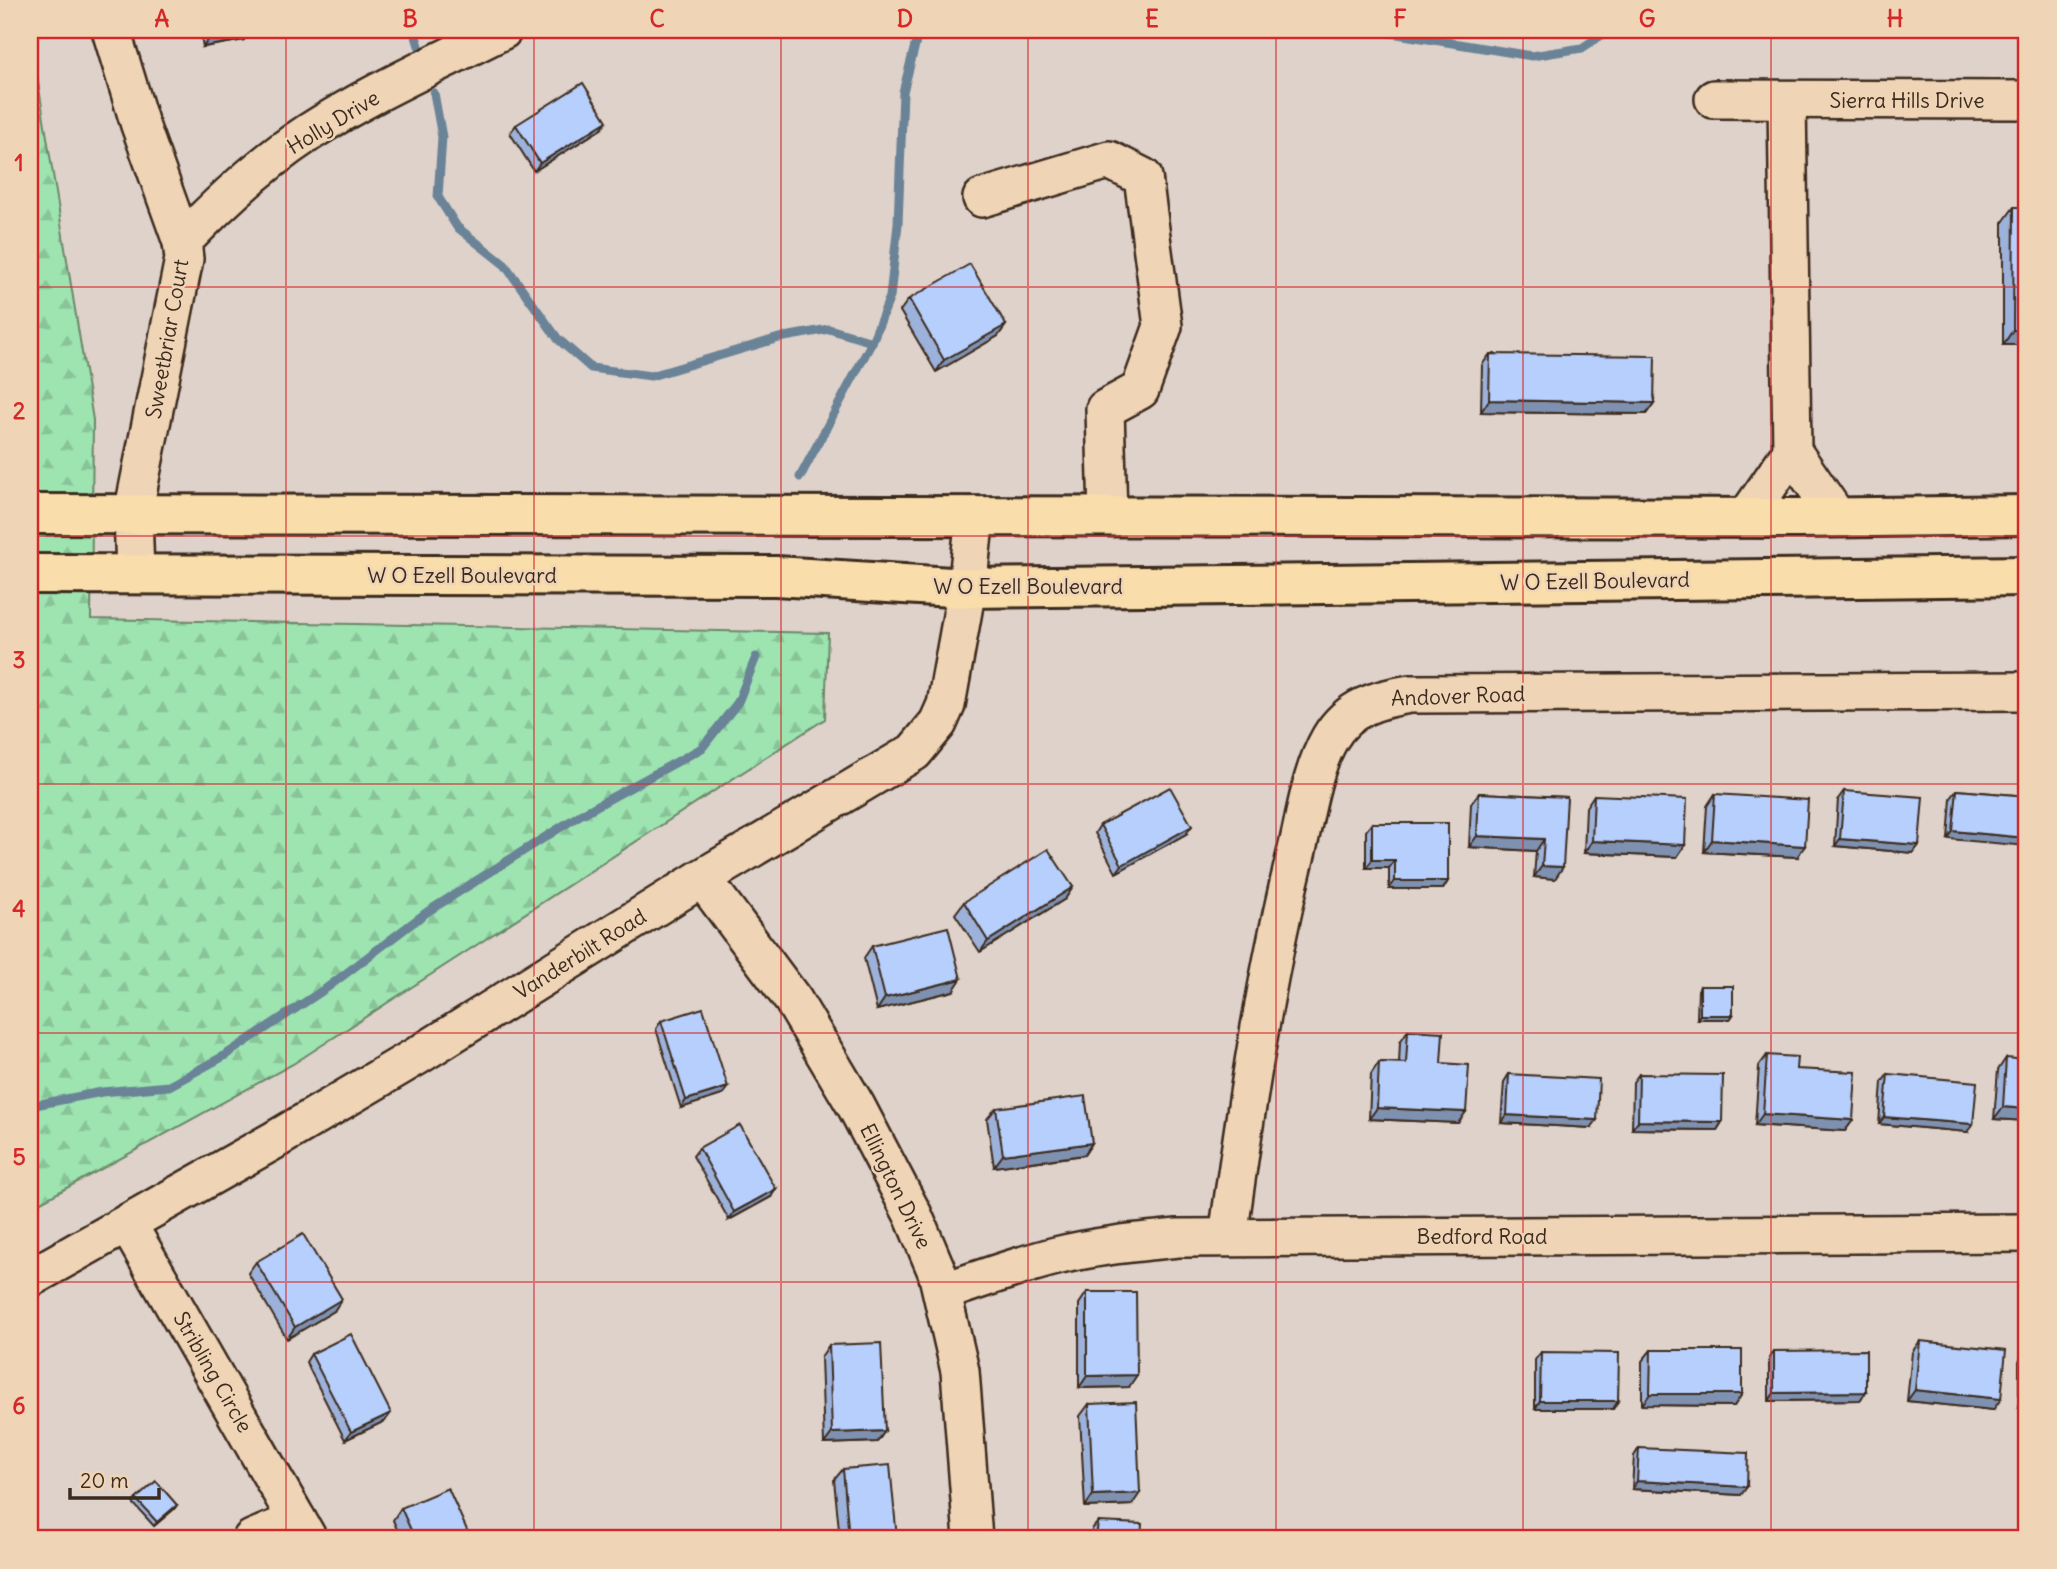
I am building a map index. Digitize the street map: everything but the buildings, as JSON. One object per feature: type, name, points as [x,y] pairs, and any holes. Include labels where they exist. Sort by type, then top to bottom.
[{"type":"main road","points":[[30,514],[1746,518],[2027,515]]},
{"type":"main road","name":"W O Ezell Boulevard","points":[[30,574],[776,576],[967,588],[2027,576]]},
{"type":"street","name":"Sweetbriar Court","points":[[111,30],[140,125],[182,242],[184,259],[133,514],[135,574]]},
{"type":"street","name":"Holly Drive","points":[[182,242],[229,194],[309,133],[357,105],[503,30]]},
{"type":"street","name":"Sierra Hills Drive","points":[[1714,99],[2027,100]]},
{"type":"street","points":[[1787,100],[1792,451],[1837,517]]},
{"type":"street","points":[[982,198],[1109,160],[1143,177],[1163,326],[1140,390],[1105,409],[1108,516]]},
{"type":"street","points":[[1746,518],[1792,451]]},
{"type":"street","name":"Vanderbilt Road","points":[[30,1278],[128,1225],[417,1056],[702,878],[914,752],[939,723],[947,705],[967,588],[975,516]]},
{"type":"street","name":"Andover Road","points":[[1228,1237],[1244,1118],[1289,881],[1318,765],[1331,736],[1352,713],[1379,699],[1410,694],[2027,691]]},
{"type":"street","name":"Ellington Drive","points":[[702,878],[793,1000],[856,1105],[913,1215],[943,1292],[960,1371],[973,1539]]},
{"type":"street","name":"Stribling Circle","points":[[128,1225],[303,1530],[252,1539]]},
{"type":"street","name":"Bedford Road","points":[[943,1292],[1000,1271],[1059,1255],[1118,1244],[1166,1239],[2027,1233]]},
{"type":"green space","points":[[30,33],[93,420],[91,619],[828,633],[825,719],[293,1064],[30,1208]]},
{"type":"waterway","points":[[414,30],[419,46]]},
{"type":"waterway","points":[[800,477],[872,342],[890,297],[898,224],[903,92],[919,30]]},
{"type":"waterway","points":[[1373,30],[1532,56],[1582,48],[1609,30]]},
{"type":"waterway","points":[[434,93],[442,137],[438,197],[457,227],[505,265],[558,339],[591,368],[651,376],[779,338],[829,329],[872,342]]},
{"type":"waterway","points":[[30,1106],[102,1092],[169,1086],[224,1056],[328,987],[427,912],[580,815],[702,748],[738,702],[756,657]]}]
